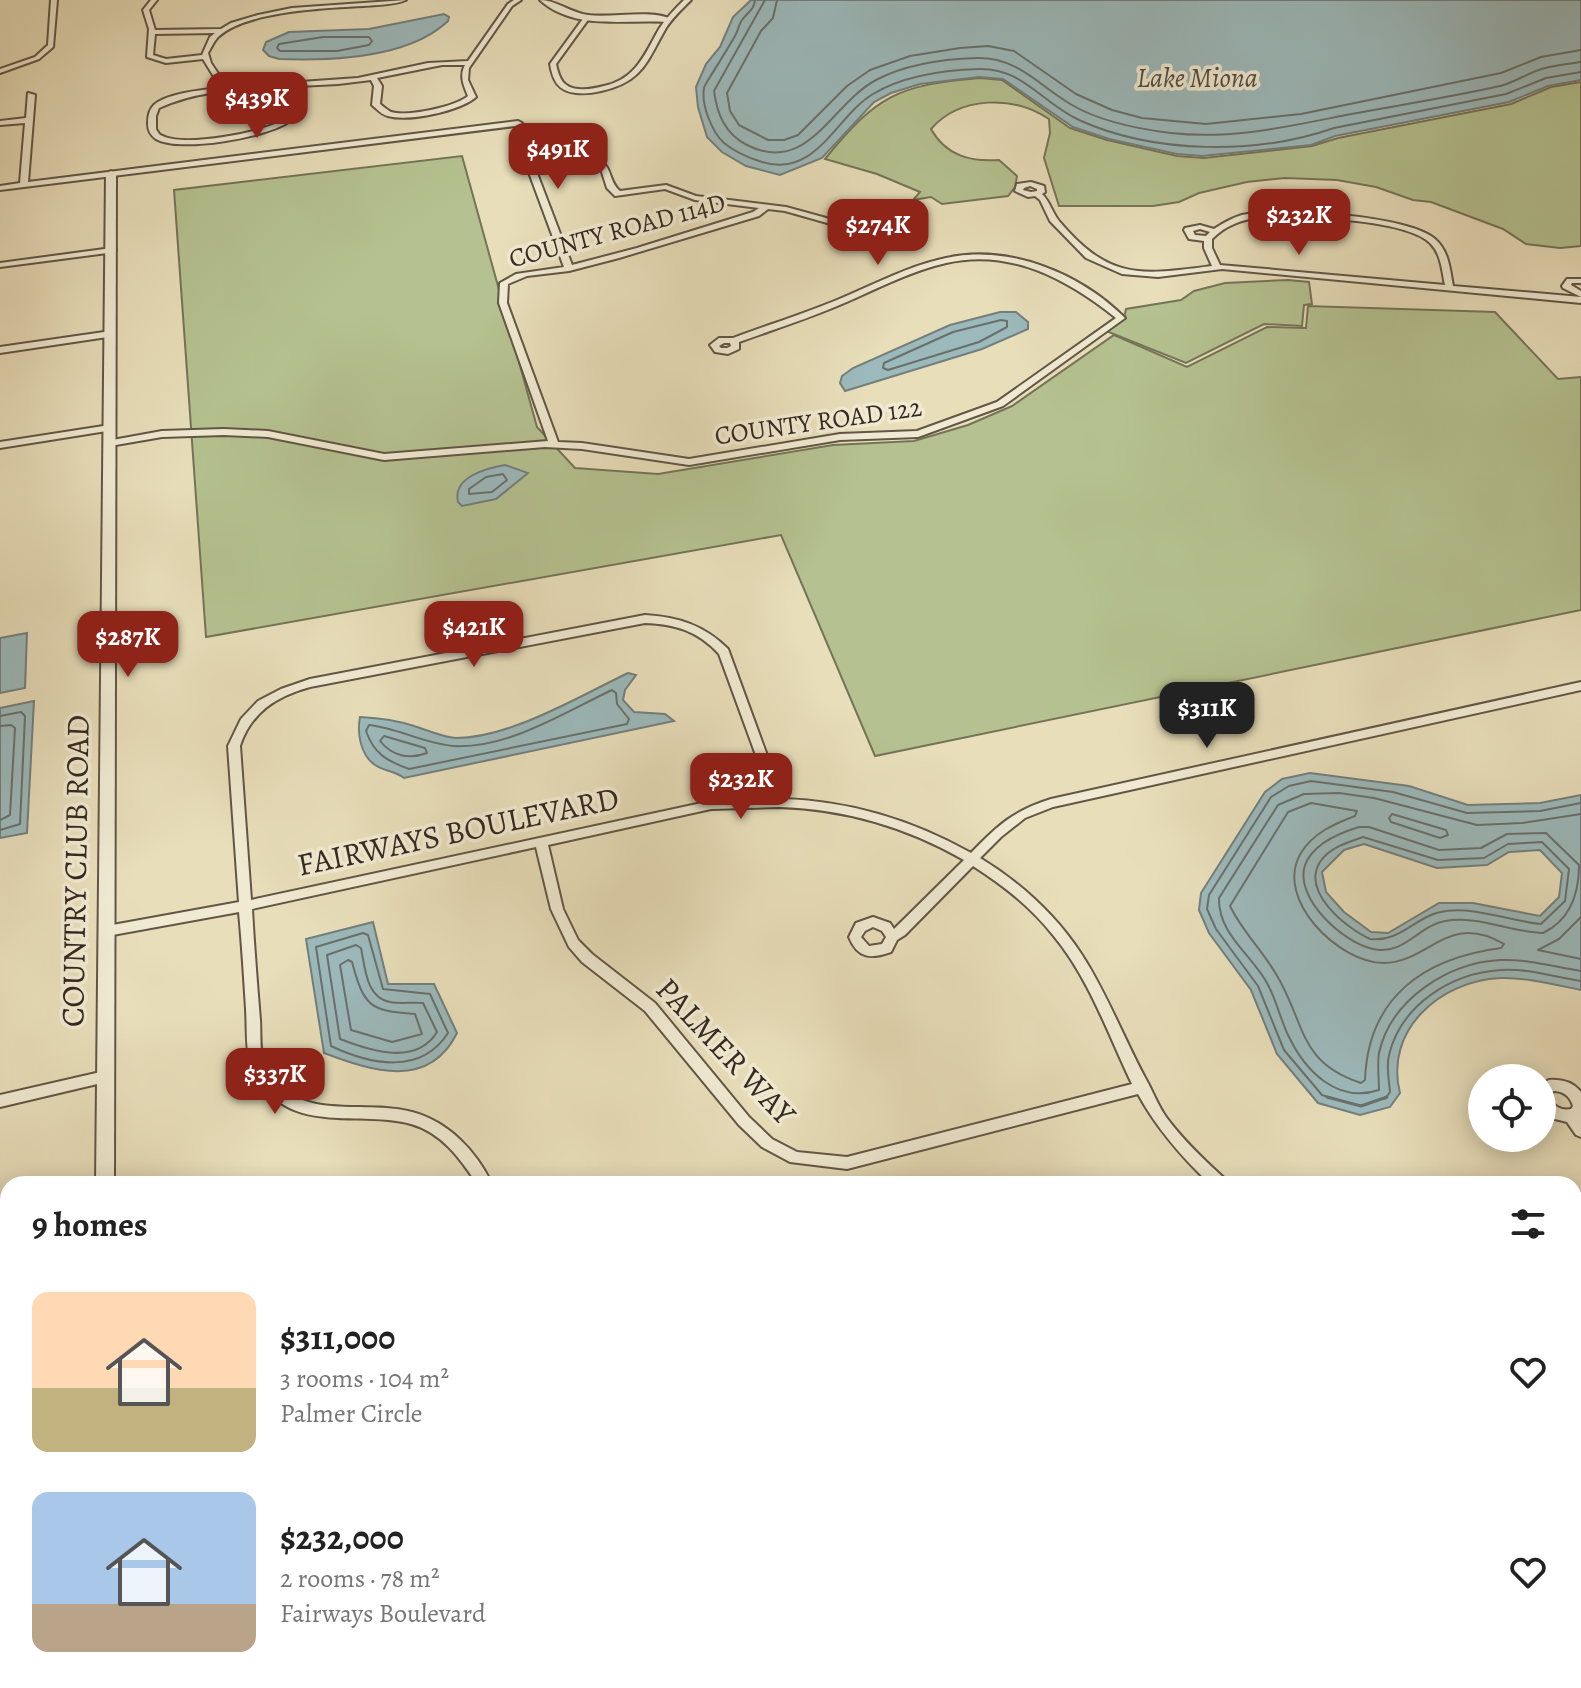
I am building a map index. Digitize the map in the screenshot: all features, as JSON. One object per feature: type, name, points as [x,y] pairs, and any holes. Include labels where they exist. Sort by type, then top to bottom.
[{"type":"street","points":[[0,71],[37,58],[51,46],[54,0]]},
{"type":"street","points":[[154,0],[146,10],[152,32],[148,52],[152,58],[171,61],[205,57]]},
{"type":"street","points":[[224,90],[222,81],[205,57],[208,45],[222,31],[276,12],[403,0]]},
{"type":"street","points":[[373,77],[378,86],[376,105],[381,111],[396,114],[466,104],[472,97],[465,80],[469,63],[510,5],[518,0]]},
{"type":"street","points":[[544,0],[565,12],[587,17],[667,19]]},
{"type":"street","points":[[587,17],[553,64],[556,80],[570,90],[607,89],[625,83],[646,63],[667,19],[688,0]]},
{"type":"street","points":[[152,32],[222,31]]},
{"type":"street","points":[[296,84],[286,121],[278,127],[177,141],[157,136],[152,129],[153,112],[168,100],[224,90],[373,77],[450,62],[469,63]]},
{"type":"street","points":[[24,185],[31,95]]},
{"type":"street","points":[[0,123],[29,120]]},
{"type":"street","points":[[0,188],[518,123],[569,269]]},
{"type":"street","points":[[196,140],[199,163]]},
{"type":"street","points":[[533,166],[595,161],[603,165],[611,188],[618,194],[658,186],[695,198],[786,209],[845,226]]},
{"type":"street","name":"COUNTRY CLUB ROAD","points":[[105,1176],[111,174]]},
{"type":"street","points":[[1037,194],[1070,238],[1094,261],[1122,272],[1158,275],[1217,267],[1580,297]]},
{"type":"street","name":"COUNTY ROAD 114D","points":[[554,444],[503,303],[501,291],[509,279],[569,269],[741,219],[766,207]]},
{"type":"street","points":[[1217,267],[1208,248],[1211,235],[1244,217],[1268,214],[1404,227],[1427,236],[1442,252],[1449,287]]},
{"type":"street","points":[[0,265],[112,250]]},
{"type":"street","name":"COUNTY ROAD 122","points":[[0,445],[110,435],[224,432],[268,434],[384,457],[554,444],[689,462],[840,437],[918,434],[1000,404],[1121,318],[1095,295],[1063,276],[1003,257],[979,256],[949,259],[897,276],[841,301],[734,341]]},
{"type":"street","points":[[1580,297],[1569,290],[1567,284],[1581,281]]},
{"type":"street","points":[[0,350],[111,334]]},
{"type":"street","points":[[480,1176],[463,1152],[435,1127],[393,1115],[303,1109],[271,1090],[256,1060],[234,746],[238,729],[265,701],[287,689],[645,619],[681,622],[710,636],[724,652],[779,803]]},
{"type":"street","points":[[892,937],[1021,815],[1051,803],[1581,686]]},
{"type":"street","name":"FAIRWAYS BOULEVARD","points":[[107,931],[244,906],[711,805],[779,803],[850,810],[911,828],[973,859],[1007,881],[1032,905],[1077,958],[1161,1120],[1212,1176]]},
{"type":"street","name":"PALMER WAY","points":[[541,841],[557,909],[573,943],[587,958],[650,1007],[744,1121],[767,1143],[795,1158],[847,1163],[1143,1087]]},
{"type":"street","points":[[0,1101],[105,1077]]},
{"type":"street","points":[[1556,1086],[1572,1091],[1580,1106],[1571,1116]]},
{"type":"street","points":[[1556,1113],[1571,1116],[1581,1131]]},
{"type":"green space","points":[[980,78],[1002,80],[1070,128],[1177,156],[1204,158],[1312,146],[1338,138],[1511,104],[1551,87],[1581,82],[1581,246],[1560,248],[1526,244],[1503,229],[1431,202],[1337,180],[1285,178],[1247,182],[1199,193],[1179,202],[1153,206],[1059,206],[1044,158],[1050,133],[1049,119],[1035,111],[1003,103],[972,105],[957,110],[931,129],[944,146],[960,155],[979,160],[999,160],[1017,176],[1015,187],[1008,196],[942,204],[931,197],[913,200],[920,192],[877,174],[825,159],[860,120],[891,97],[928,85]]},
{"type":"green space","points":[[462,156],[537,427],[575,468],[658,474],[833,445],[914,441],[968,425],[1012,406],[1114,335],[1187,367],[1267,327],[1306,328],[1308,306],[1495,312],[1558,379],[1581,377],[1581,610],[875,756],[781,535],[206,637],[174,190]]},
{"type":"green space","points":[[1309,282],[1312,304],[1304,305],[1302,326],[1264,324],[1186,363],[1106,331],[1124,318],[1126,309],[1181,300],[1194,291],[1225,283]]},
{"type":"water","name":"Lake Miona","points":[[751,0],[1581,0],[1581,80],[1548,86],[1509,102],[1335,136],[1311,145],[1202,156],[1177,154],[1109,139],[1073,127],[1003,79],[979,77],[920,84],[891,93],[874,102],[822,158],[780,175],[746,166],[722,152],[707,137],[698,107],[696,87],[706,64],[720,47],[733,17]]},
{"type":"water","points":[[444,14],[449,17],[448,21],[431,34],[391,50],[368,55],[279,59],[263,50],[266,42],[289,32],[369,29]]},
{"type":"water","points":[[1000,312],[1016,312],[1028,322],[1028,329],[982,349],[845,391],[840,383],[842,376],[853,368],[950,325]]},
{"type":"water","points":[[505,465],[528,473],[496,499],[462,506],[458,502],[460,486],[465,480],[481,471]]},
{"type":"water","points":[[27,633],[25,688],[0,693],[0,638]]},
{"type":"water","points":[[628,673],[636,675],[625,690],[623,700],[634,712],[665,714],[674,721],[404,778],[370,761],[361,743],[360,717],[401,722],[456,738],[477,736],[544,714]]},
{"type":"water","points":[[34,701],[27,833],[0,838],[0,708]]},
{"type":"water","points":[[1310,773],[1409,786],[1468,805],[1540,803],[1581,795],[1581,990],[1510,978],[1478,981],[1457,988],[1422,1013],[1409,1030],[1400,1049],[1397,1070],[1400,1093],[1390,1107],[1360,1115],[1318,1103],[1277,1054],[1251,990],[1209,933],[1199,910],[1201,893],[1265,792],[1282,779]],"holes":[[[1364,844],[1437,868],[1487,865],[1509,852],[1540,850],[1562,873],[1559,897],[1540,916],[1473,903],[1439,903],[1388,933],[1371,932],[1344,912],[1326,892],[1322,872],[1344,850]]]},
{"type":"water","points":[[373,922],[388,984],[434,984],[457,1033],[445,1051],[431,1063],[415,1069],[380,1070],[324,1053],[306,939]]}]
